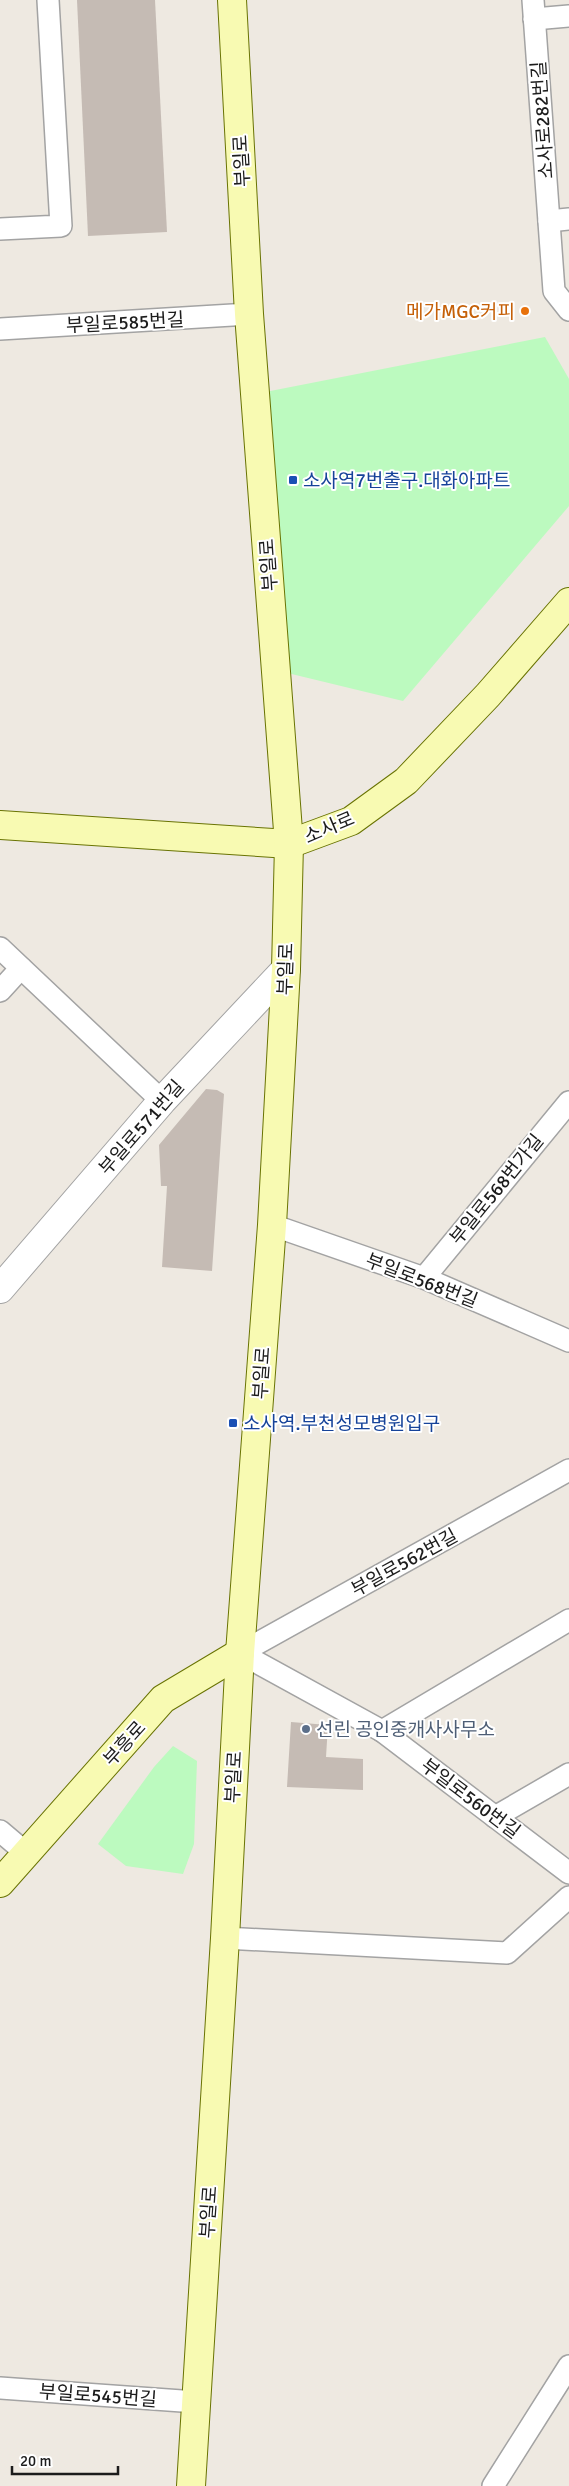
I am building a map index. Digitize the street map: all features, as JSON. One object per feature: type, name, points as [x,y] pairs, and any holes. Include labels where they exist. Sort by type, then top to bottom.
[{"type":"street","name":"부일로","points":[[191,2486],[225,1938],[240,1653],[272,1225],[286,969],[289,844],[249,314],[232,0]]},
{"type":"street","name":"소사로","points":[[0,825],[289,844],[351,821],[406,781],[488,694],[569,602]]},
{"type":"street","name":"부일로571번길","points":[[0,1290],[162,1101],[286,969]]},
{"type":"street","name":"부흥로","points":[[0,1883],[164,1699],[240,1653]]},
{"type":"lane","points":[[0,230],[61,226],[48,0]]},
{"type":"lane","name":"소사로282번길","points":[[569,16],[534,9],[559,220],[554,291],[569,310]]},
{"type":"lane","name":"부일로585번길","points":[[0,329],[249,314]]},
{"type":"lane","points":[[0,948],[162,1101]]},
{"type":"lane","points":[[0,991],[21,968]]},
{"type":"lane","name":"부일로568번가길","points":[[424,1278],[569,1102]]},
{"type":"lane","name":"부일로568번길","points":[[272,1225],[424,1278],[569,1341]]},
{"type":"lane","name":"부일로562번길","points":[[240,1653],[569,1470]]},
{"type":"lane","points":[[382,1731],[569,1620]]},
{"type":"lane","name":"부일로560번길","points":[[240,1653],[382,1731],[569,1873]]},
{"type":"lane","points":[[495,1817],[569,1774]]},
{"type":"lane","points":[[0,1831],[26,1854]]},
{"type":"lane","points":[[225,1938],[507,1953],[569,1897]]},
{"type":"lane","points":[[493,2486],[569,2366]]},
{"type":"lane","name":"부일로545번길","points":[[0,2388],[196,2402]]},
{"type":"green space","points":[[545,337],[569,379],[569,506],[403,701],[275,670],[255,394]]},
{"type":"green space","points":[[173,1746],[197,1761],[194,1844],[183,1874],[126,1866],[98,1844],[154,1767]]},
{"type":"building","points":[[77,0],[155,0],[167,232],[88,236]]},
{"type":"building","points":[[206,1089],[217,1090],[224,1094],[212,1271],[162,1267],[167,1186],[161,1186],[159,1145]]},
{"type":"building","points":[[291,1722],[328,1725],[326,1757],[363,1759],[363,1790],[287,1787]]},
{"type":"place","name":"메가MGC커피","points":[[525,311]]},
{"type":"place","name":"소사역7번출구.대화아파트","points":[[293,480]]},
{"type":"place","name":"소사역.부천성모병원입구","points":[[233,1423]]},
{"type":"place","name":"선린 공인중개사사무소","points":[[306,1729]]}]
